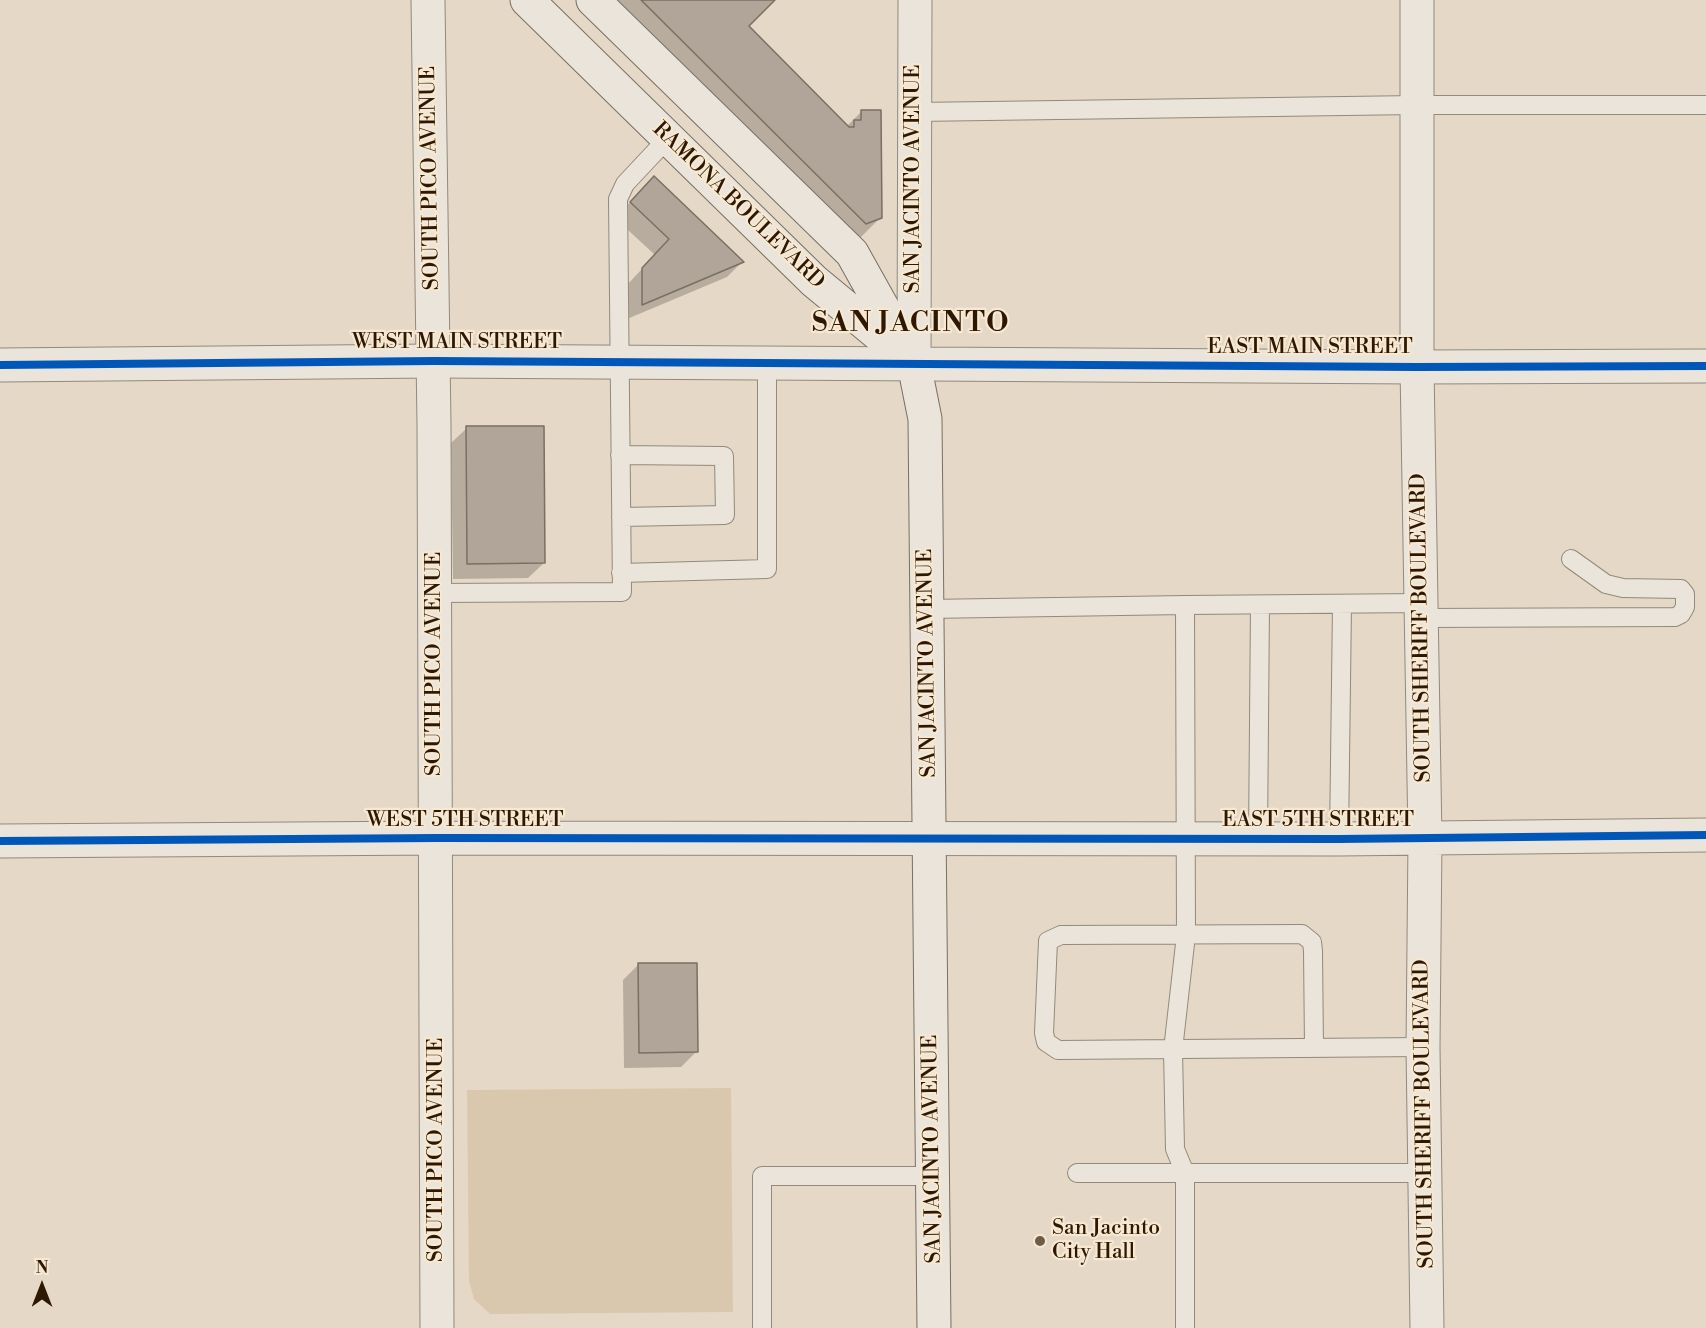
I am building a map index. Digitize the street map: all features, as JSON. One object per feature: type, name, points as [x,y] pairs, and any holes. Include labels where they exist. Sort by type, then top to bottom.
[{"type":"street","name":"SOUTH PICO AVENUE","points":[[428,0],[434,361],[436,1328]]},
{"type":"street","name":"RAMONA BOULEVARD","points":[[527,0],[814,281],[914,364]]},
{"type":"street","points":[[593,0],[852,253],[914,364]]},
{"type":"street","name":"SAN JACINTO AVENUE","points":[[915,0],[914,364],[926,419],[934,1328]]},
{"type":"street","name":"SOUTH SHERIFF BOULEVARD","points":[[1417,0],[1417,367],[1425,839],[1423,1047],[1427,1328]]},
{"type":"street","name":"WEST MAIN STREET","points":[[0,365],[434,361],[914,364]]},
{"type":"street","name":"EAST MAIN STREET","points":[[914,364],[1706,366]]},
{"type":"street","name":"EAST 5TH STREET","points":[[930,840],[1425,839],[1706,834]]},
{"type":"street","name":"WEST 5TH STREET","points":[[0,841],[436,838],[930,840]]},
{"type":"lane","points":[[915,112],[1417,105],[1706,105]]},
{"type":"lane","points":[[435,593],[622,592],[618,198],[625,184],[668,138]]},
{"type":"lane","points":[[621,573],[767,569],[767,363]]},
{"type":"lane","points":[[620,455],[724,456],[725,515],[621,517]]},
{"type":"lane","points":[[927,609],[1342,604],[1422,611],[1675,617],[1682,614],[1685,607],[1685,594],[1682,589],[1623,588],[1606,584],[1571,559]]},
{"type":"lane","points":[[1339,839],[1342,604]]},
{"type":"lane","points":[[1185,605],[1186,934],[1173,1050],[1175,1149],[1185,1173],[1185,1328]]},
{"type":"lane","points":[[1258,839],[1260,605]]},
{"type":"lane","points":[[1314,1048],[1313,951],[1307,937],[1302,934],[1061,934],[1048,941],[1044,1033],[1052,1048],[1173,1050],[1423,1047]]},
{"type":"lane","points":[[1077,1173],[1426,1173]]},
{"type":"lane","points":[[762,1328],[762,1176],[933,1176]]},
{"type":"shaded area","points":[[731,1088],[733,1312],[490,1314],[474,1299],[469,1281],[467,1090]]},
{"type":"building","points":[[641,0],[775,0],[749,26],[849,127],[854,127],[854,120],[861,120],[861,110],[881,110],[882,218],[866,224]]},
{"type":"building","points":[[654,176],[744,262],[642,305],[642,268],[669,239],[630,202]]},
{"type":"building","points":[[466,426],[544,426],[545,563],[467,564]]},
{"type":"building","points":[[638,963],[697,963],[698,1052],[639,1053]]},
{"type":"cycle path","points":[[0,365],[434,361],[1417,367],[1706,366]]},
{"type":"cycle path","points":[[0,841],[437,838],[1339,839],[1706,835]]},
{"type":"place","name":"San Jacinto City Hall","points":[[1040,1241]]},
{"type":"district","name":"SAN JACINTO","points":[[911,325]]}]
